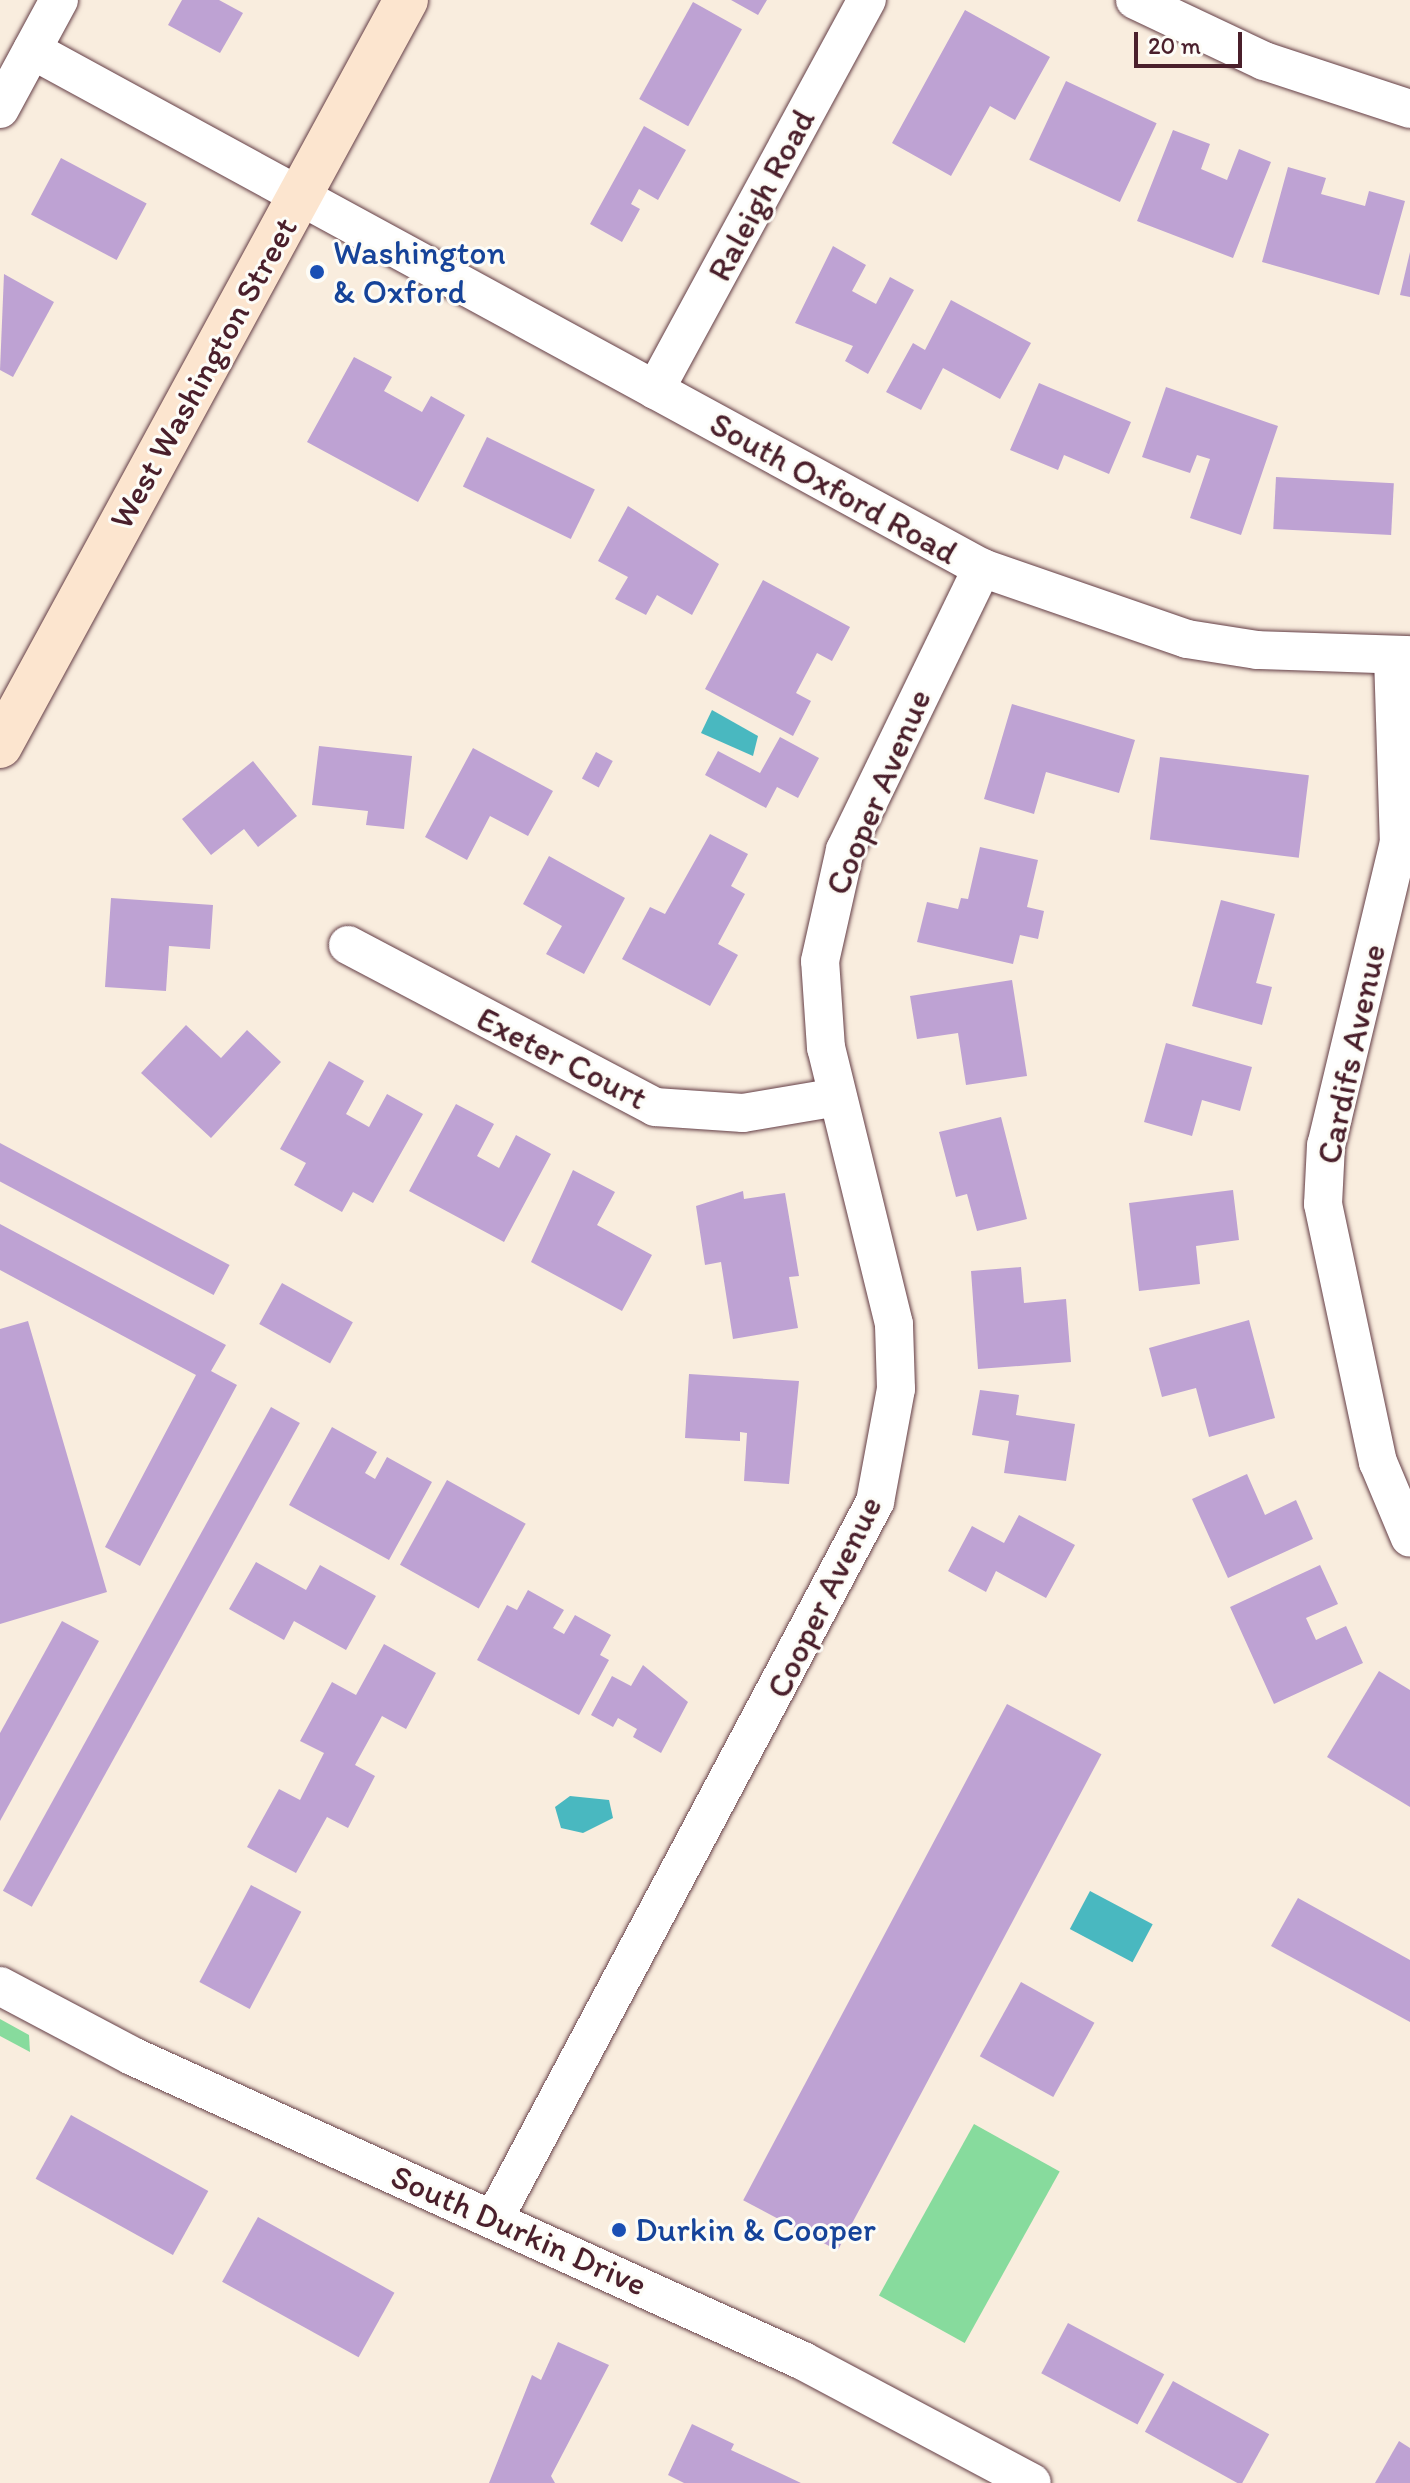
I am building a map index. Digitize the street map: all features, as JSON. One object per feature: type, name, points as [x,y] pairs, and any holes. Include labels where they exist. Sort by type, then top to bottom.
[{"type":"street","points":[[0,109],[59,0]]},
{"type":"street","name":"West Washington Street","points":[[0,746],[406,0]]},
{"type":"street","name":"Raleigh Road","points":[[655,390],[867,0]]},
{"type":"street","points":[[1135,0],[1264,61],[1410,109]]},
{"type":"street","name":"South Oxford Road","points":[[32,50],[982,568],[1187,639],[1402,655]]},
{"type":"street","name":"Cooper Avenue","points":[[495,2217],[875,1502],[896,1389],[894,1324],[838,1097],[821,1005],[829,903],[868,796],[982,568]]},
{"type":"street","name":"Cardifs Avenue","points":[[1402,655],[1399,842],[1329,1130],[1323,1204],[1378,1462],[1410,1538]]},
{"type":"street","name":"Exeter Court","points":[[348,945],[655,1107],[743,1113],[838,1097]]},
{"type":"street","name":"South Durkin Drive","points":[[0,1986],[132,2056],[495,2217],[803,2361],[1032,2483]]},
{"type":"green space","points":[[0,2019],[29,2035],[30,2052],[0,2036]]},
{"type":"green space","points":[[974,2124],[1060,2172],[965,2343],[879,2295]]},
{"type":"water","points":[[712,710],[758,736],[753,756],[701,733]]},
{"type":"water","points":[[570,1796],[609,1800],[613,1818],[583,1833],[561,1828],[555,1807]]},
{"type":"water","points":[[1090,1891],[1153,1924],[1133,1962],[1070,1929]]},
{"type":"building","points":[[182,0],[219,0],[243,13],[220,53],[168,25]]},
{"type":"building","points":[[731,0],[767,0],[758,15]]},
{"type":"building","points":[[693,2],[742,29],[688,126],[639,99]]},
{"type":"building","points":[[965,10],[1050,57],[1015,120],[990,106],[951,176],[892,143]]},
{"type":"building","points":[[1066,81],[1157,123],[1120,202],[1029,160]]},
{"type":"building","points":[[644,126],[686,150],[658,200],[639,189],[631,204],[640,209],[622,242],[590,224]]},
{"type":"building","points":[[1173,130],[1210,144],[1201,169],[1227,180],[1239,149],[1271,162],[1233,258],[1137,221]]},
{"type":"building","points":[[61,158],[147,204],[117,260],[31,215]]},
{"type":"building","points":[[1288,167],[1326,178],[1321,194],[1365,206],[1369,191],[1405,201],[1379,295],[1262,262]]},
{"type":"building","points":[[833,246],[866,265],[852,291],[876,304],[890,277],[914,290],[868,374],[845,361],[853,346],[795,323]]},
{"type":"building","points":[[1410,252],[1410,297],[1400,295]]},
{"type":"building","points":[[4,274],[54,302],[13,377],[0,370]]},
{"type":"building","points":[[951,300],[1031,343],[1000,399],[943,368],[921,410],[886,392],[913,343],[925,350]]},
{"type":"building","points":[[354,357],[392,377],[384,391],[422,412],[431,396],[465,415],[418,502],[307,442]]},
{"type":"building","points":[[1039,383],[1131,422],[1109,474],[1064,455],[1058,470],[1010,450]]},
{"type":"building","points":[[1166,387],[1278,426],[1241,535],[1190,518],[1210,459],[1197,455],[1190,473],[1142,457]]},
{"type":"building","points":[[487,437],[595,490],[571,539],[463,486]]},
{"type":"building","points":[[1276,477],[1394,483],[1391,535],[1273,529]]},
{"type":"building","points":[[628,506],[719,564],[692,615],[657,595],[646,615],[615,599],[628,577],[598,561]]},
{"type":"building","points":[[763,580],[850,627],[832,661],[817,653],[796,693],[811,701],[793,736],[705,689]]},
{"type":"building","points":[[1012,704],[1135,740],[1119,793],[1046,772],[1034,814],[984,799]]},
{"type":"building","points":[[780,737],[819,758],[798,798],[777,787],[766,808],[705,775],[718,751],[760,773]]},
{"type":"building","points":[[319,746],[412,756],[404,829],[366,825],[368,811],[312,805]]},
{"type":"building","points":[[473,748],[553,791],[528,836],[490,816],[467,860],[425,837]]},
{"type":"building","points":[[596,752],[613,761],[599,787],[582,778]]},
{"type":"building","points":[[1160,757],[1309,775],[1299,858],[1150,839]]},
{"type":"building","points":[[253,761],[297,816],[258,847],[244,829],[211,855],[182,819]]},
{"type":"building","points":[[710,834],[748,854],[731,886],[745,894],[718,944],[738,955],[710,1006],[622,959],[650,907],[665,914]]},
{"type":"building","points":[[980,847],[1038,860],[1027,907],[1044,911],[1038,939],[1020,935],[1013,964],[917,942],[927,902],[958,909],[961,898],[968,899]]},
{"type":"building","points":[[549,856],[625,898],[584,974],[546,954],[562,926],[523,904]]},
{"type":"building","points":[[111,898],[213,905],[210,949],[169,946],[166,991],[105,987]]},
{"type":"building","points":[[1221,900],[1275,914],[1256,983],[1272,987],[1262,1025],[1192,1006]]},
{"type":"building","points":[[1012,980],[1027,1076],[966,1085],[958,1033],[917,1039],[910,996]]},
{"type":"building","points":[[186,1025],[221,1058],[247,1030],[281,1062],[211,1138],[141,1073]]},
{"type":"building","points":[[1166,1043],[1252,1067],[1240,1111],[1202,1100],[1192,1136],[1144,1122]]},
{"type":"building","points":[[329,1061],[364,1081],[346,1114],[369,1127],[387,1094],[423,1114],[373,1203],[353,1192],[342,1212],[294,1185],[306,1163],[280,1149]]},
{"type":"building","points":[[456,1104],[494,1124],[477,1156],[499,1168],[516,1135],[551,1154],[504,1242],[409,1191]]},
{"type":"building","points":[[1001,1117],[1027,1219],[977,1231],[967,1194],[956,1197],[939,1132]]},
{"type":"building","points":[[0,1143],[230,1265],[214,1295],[0,1182]]},
{"type":"building","points":[[573,1170],[615,1192],[597,1225],[652,1255],[622,1311],[531,1262]]},
{"type":"building","points":[[1233,1190],[1239,1240],[1196,1246],[1200,1284],[1139,1291],[1129,1203]]},
{"type":"building","points":[[743,1191],[744,1199],[785,1193],[799,1276],[789,1277],[798,1328],[733,1339],[721,1262],[705,1265],[696,1206]]},
{"type":"building","points":[[0,1224],[226,1345],[211,1371],[237,1385],[140,1566],[105,1547],[196,1375],[0,1270]]},
{"type":"building","points":[[1021,1267],[1024,1303],[1066,1299],[1071,1362],[978,1369],[971,1271]]},
{"type":"building","points":[[282,1283],[353,1322],[330,1363],[259,1324]]},
{"type":"building","points":[[1249,1320],[1275,1418],[1209,1437],[1196,1388],[1162,1397],[1149,1348]]},
{"type":"building","points":[[28,1321],[107,1592],[0,1624],[0,1329]]},
{"type":"building","points":[[689,1374],[799,1381],[789,1484],[744,1481],[747,1433],[740,1432],[740,1441],[685,1438]]},
{"type":"building","points":[[980,1390],[1019,1395],[1016,1415],[1075,1424],[1066,1481],[1004,1473],[1009,1441],[972,1435]]},
{"type":"building","points":[[271,1407],[300,1423],[32,1907],[3,1891]]},
{"type":"building","points":[[332,1427],[377,1452],[365,1473],[375,1479],[387,1457],[432,1482],[389,1560],[289,1505]]},
{"type":"building","points":[[1247,1474],[1265,1515],[1296,1500],[1313,1539],[1228,1578],[1192,1499]]},
{"type":"building","points":[[447,1480],[526,1524],[479,1608],[400,1565]]},
{"type":"building","points":[[1019,1515],[1075,1545],[1046,1598],[996,1571],[986,1592],[948,1571],[972,1526],[1004,1543]]},
{"type":"building","points":[[256,1562],[306,1590],[320,1565],[376,1596],[346,1650],[294,1621],[284,1640],[229,1609]]},
{"type":"building","points":[[1320,1565],[1338,1604],[1306,1618],[1316,1640],[1346,1626],[1363,1663],[1274,1704],[1230,1607]]},
{"type":"building","points":[[528,1590],[564,1610],[553,1628],[564,1634],[575,1615],[611,1635],[600,1655],[609,1660],[579,1715],[477,1660],[507,1605],[517,1610]]},
{"type":"building","points":[[62,1621],[99,1641],[0,1821],[0,1733]]},
{"type":"building","points":[[384,1644],[436,1673],[406,1729],[382,1716],[355,1765],[375,1776],[348,1828],[327,1817],[296,1873],[247,1847],[279,1789],[300,1800],[324,1753],[300,1741],[332,1682],[356,1695]]},
{"type":"building","points":[[643,1665],[688,1702],[661,1753],[633,1737],[637,1729],[618,1718],[613,1727],[591,1715],[612,1676],[631,1686]]},
{"type":"building","points":[[1379,1671],[1410,1690],[1410,1807],[1327,1757]]},
{"type":"building","points":[[1007,1704],[1101,1754],[838,2250],[743,2200]]},
{"type":"building","points":[[251,1885],[301,1912],[250,2009],[199,1982]]},
{"type":"building","points":[[1298,1898],[1410,1960],[1410,2022],[1271,1946]]},
{"type":"building","points":[[1021,1982],[1094,2023],[1053,2097],[980,2056]]},
{"type":"building","points":[[71,2115],[208,2191],[173,2255],[36,2179]]},
{"type":"building","points":[[258,2217],[394,2293],[359,2357],[222,2282]]},
{"type":"building","points":[[1068,2323],[1164,2374],[1137,2425],[1041,2373]]},
{"type":"building","points":[[558,2342],[609,2365],[551,2476],[555,2483],[489,2483],[532,2375],[541,2380]]},
{"type":"building","points":[[1173,2381],[1269,2434],[1242,2483],[1237,2483],[1145,2432]]},
{"type":"building","points":[[692,2424],[734,2444],[731,2450],[801,2483],[684,2483],[668,2475]]},
{"type":"building","points":[[1399,2441],[1410,2448],[1410,2483],[1375,2483]]},
{"type":"place","name":"Washington & Oxford","points":[[317,272]]},
{"type":"place","name":"Durkin & Cooper","points":[[619,2230]]}]
